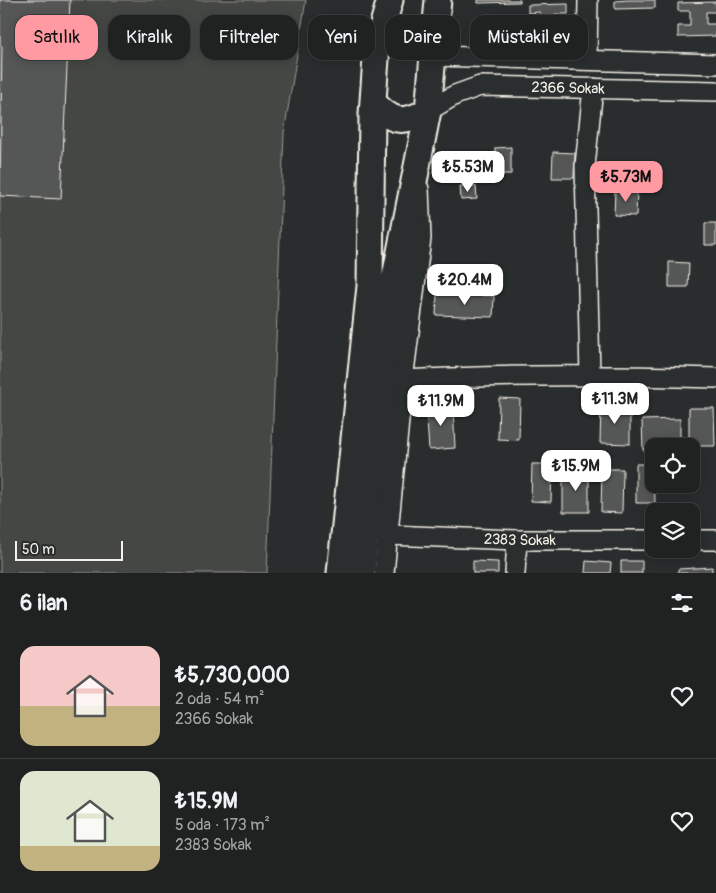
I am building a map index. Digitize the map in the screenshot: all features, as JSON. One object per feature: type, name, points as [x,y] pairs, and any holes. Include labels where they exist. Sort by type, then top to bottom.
[{"type":"main road","points":[[340,573],[370,286],[373,102],[377,45],[390,0]]},
{"type":"main road","points":[[437,15],[438,0]]},
{"type":"main road","points":[[377,45],[385,39]]},
{"type":"main road","points":[[362,573],[393,287],[428,111],[433,60]]},
{"type":"main road","points":[[373,102],[383,114],[399,120],[414,118],[428,111]]},
{"type":"street","points":[[588,0],[588,15]]},
{"type":"street","name":"2366 Sokak","points":[[587,60],[716,64]]},
{"type":"street","name":"2366 Sokak","points":[[428,111],[455,95],[480,86],[716,91]]},
{"type":"street","points":[[590,375],[585,166],[593,88]]},
{"type":"street","points":[[384,573],[402,380],[421,238],[418,160]]},
{"type":"street","points":[[402,380],[482,375],[716,378]]},
{"type":"street","name":"2383 Sokak","points":[[388,535],[517,540],[645,540]]},
{"type":"street","points":[[515,573],[517,540]]},
{"type":"street","points":[[700,540],[716,540]]},
{"type":"shaded area","points":[[0,0],[306,0],[298,48],[298,15],[200,15],[200,60],[296,60],[284,133],[267,573],[0,573]]},
{"type":"building","points":[[0,0],[70,0],[69,15],[15,15],[15,60],[67,60],[61,199],[0,196],[2,46],[0,46]]},
{"type":"building","points":[[478,0],[520,0],[520,2],[478,3]]},
{"type":"building","points":[[655,0],[655,8],[615,9],[615,1]]},
{"type":"building","points":[[716,2],[716,12],[706,12],[706,24],[716,24],[716,36],[678,37],[678,26],[690,26],[690,11],[678,11],[678,3]]},
{"type":"building","points":[[568,4],[568,14],[540,15],[540,12],[528,13],[528,5]]},
{"type":"building","points":[[511,147],[511,174],[495,174],[495,148]]},
{"type":"building","points":[[553,152],[575,153],[574,178],[552,178]]},
{"type":"building","points":[[460,186],[476,186],[477,199],[461,200]]},
{"type":"building","points":[[615,190],[637,191],[636,216],[614,215]]},
{"type":"building","points":[[705,223],[716,223],[716,245],[705,245]]},
{"type":"building","points":[[669,262],[689,263],[688,287],[669,287]]},
{"type":"building","points":[[437,294],[494,296],[493,317],[436,315]]},
{"type":"building","points":[[499,398],[520,399],[519,440],[498,439]]},
{"type":"building","points":[[453,404],[455,448],[429,450],[426,405]]},
{"type":"building","points":[[601,406],[630,406],[630,444],[600,443]]},
{"type":"building","points":[[689,408],[714,408],[715,446],[700,446],[700,438],[689,438]]},
{"type":"building","points":[[680,419],[680,438],[645,438],[645,450],[643,450],[642,420]]},
{"type":"building","points":[[532,464],[552,464],[551,502],[531,501]]},
{"type":"building","points":[[636,464],[645,464],[645,493],[655,493],[655,503],[636,503]]},
{"type":"building","points":[[602,469],[623,469],[622,513],[601,512]]},
{"type":"building","points":[[563,473],[589,473],[589,512],[563,512]]},
{"type":"building","points":[[473,561],[498,562],[498,573],[473,573]]},
{"type":"building","points":[[586,561],[611,563],[610,573],[585,573]]},
{"type":"building","points":[[621,561],[642,561],[642,573],[621,573]]},
{"type":"building","points":[[712,567],[712,573],[678,573],[678,569]]}]
